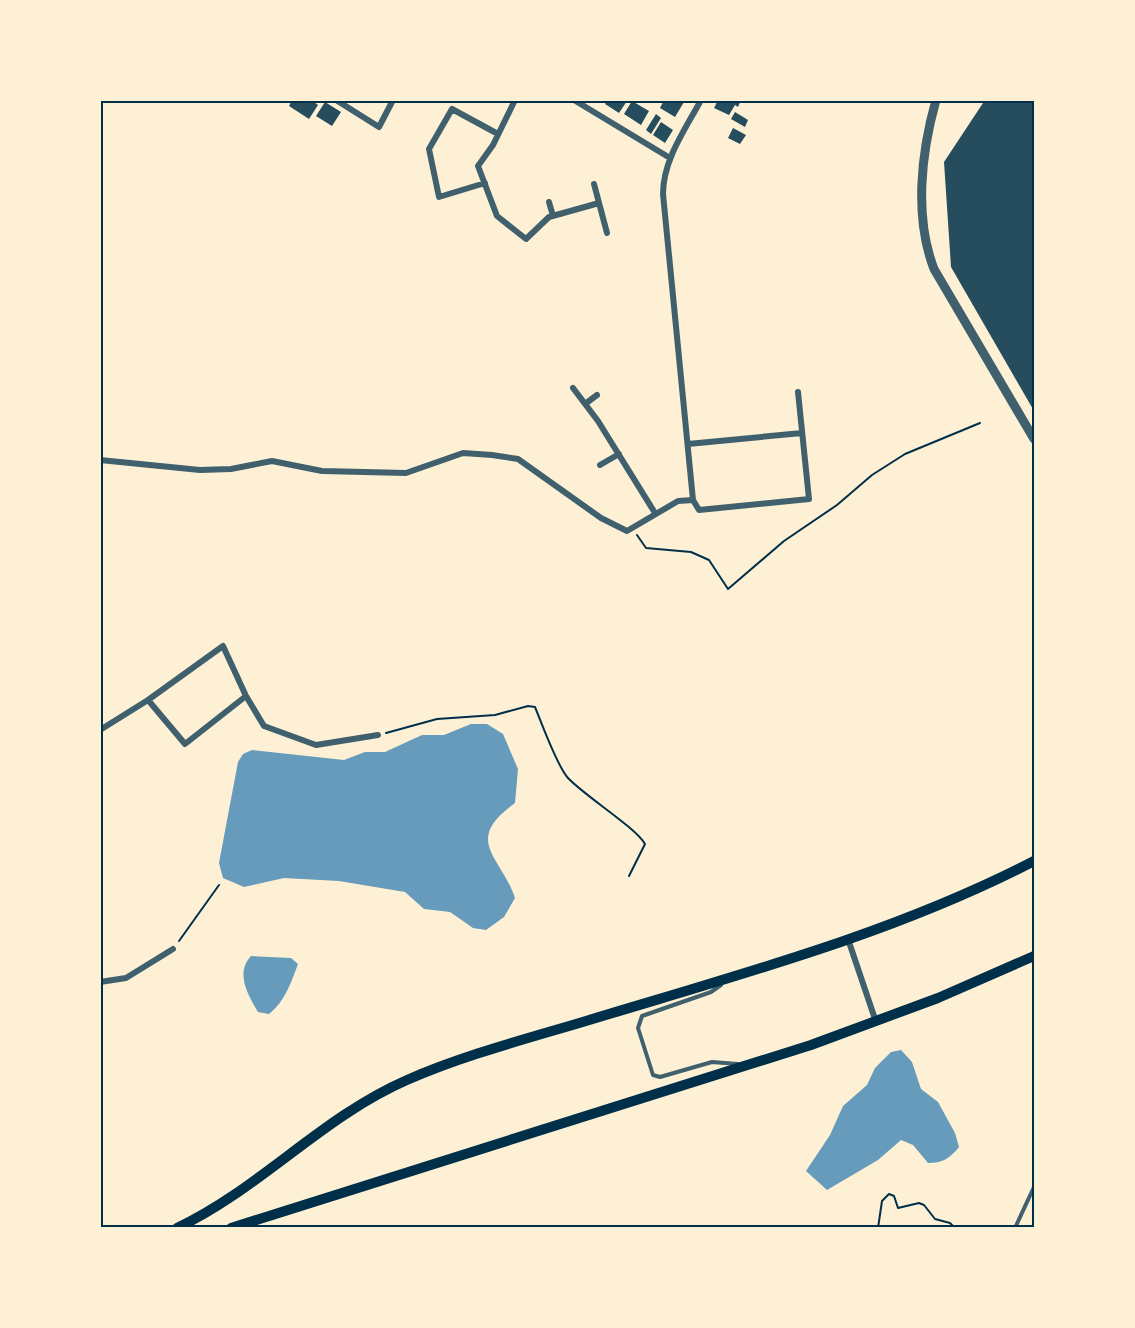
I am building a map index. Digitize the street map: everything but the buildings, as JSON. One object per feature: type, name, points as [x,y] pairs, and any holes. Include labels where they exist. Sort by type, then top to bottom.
[{"type":"main road","points":[[177,1227],[235,1196],[309,1138],[361,1102],[407,1079],[483,1052],[848,939],[936,906],[1035,861]]},
{"type":"main road","points":[[231,1227],[748,1065],[876,1022],[1035,956]]},
{"type":"street","points":[[336,100],[379,127],[393,100]]},
{"type":"street","points":[[515,100],[478,166],[497,216],[526,239],[553,216],[599,204]]},
{"type":"street","points":[[574,100],[670,158]]},
{"type":"street","points":[[936,100],[925,147],[922,229],[926,247],[934,269],[1035,439]]},
{"type":"street","points":[[700,101],[670,158],[663,177],[693,500],[699,510],[809,500],[798,392]]},
{"type":"street","points":[[485,183],[439,196],[429,149],[452,109],[498,134]]},
{"type":"street","points":[[594,184],[607,232]]},
{"type":"street","points":[[549,202],[553,216]]},
{"type":"street","points":[[573,388],[619,454],[655,513]]},
{"type":"street","points":[[585,404],[597,396]]},
{"type":"street","points":[[688,444],[802,433]]},
{"type":"street","points":[[100,460],[200,470],[231,469],[272,461],[322,471],[406,473],[463,453],[492,455],[518,459],[601,518],[627,531],[633,530],[655,513],[678,501],[693,500]]},
{"type":"street","points":[[600,465],[619,454]]},
{"type":"street","points":[[100,730],[148,700],[223,646],[246,696],[264,726],[316,745],[378,735]]},
{"type":"street","points":[[148,700],[185,744],[246,696]]},
{"type":"street","points":[[848,939],[876,1022]]},
{"type":"street","points":[[100,982],[126,978],[173,949]]},
{"type":"lane","points":[[732,976],[711,993],[642,1016],[638,1028],[653,1075],[660,1077],[712,1062],[748,1065]]},
{"type":"lane","points":[[1015,1227],[1035,1187]]},
{"type":"path","points":[[633,530],[646,548],[691,552],[709,560],[728,590],[784,541],[837,506],[872,475],[905,454],[980,423]]},
{"type":"path","points":[[378,735],[437,719],[495,716],[528,706],[535,707],[566,776],[603,810],[641,837],[645,844],[629,876]]},
{"type":"path","points":[[173,949],[219,885]]},
{"type":"path","points":[[878,1227],[882,1201],[889,1194],[894,1196],[898,1208],[919,1203],[935,1219],[950,1223],[955,1227]]},
{"type":"water","points":[[471,724],[487,724],[503,734],[518,769],[515,803],[499,816],[491,828],[488,839],[495,860],[515,898],[504,917],[486,930],[473,928],[450,912],[424,909],[405,892],[339,881],[284,878],[244,887],[223,878],[219,863],[238,762],[243,754],[252,750],[344,760],[365,752],[385,752],[422,735],[444,735]]},
{"type":"water","points":[[251,956],[291,958],[298,964],[290,985],[275,1009],[269,1014],[258,1012],[245,984],[244,970]]},
{"type":"water","points":[[901,1050],[912,1062],[921,1089],[938,1102],[955,1133],[959,1147],[945,1159],[928,1163],[913,1145],[901,1140],[878,1160],[827,1190],[806,1171],[830,1135],[843,1106],[867,1085],[875,1068],[891,1052]]}]
